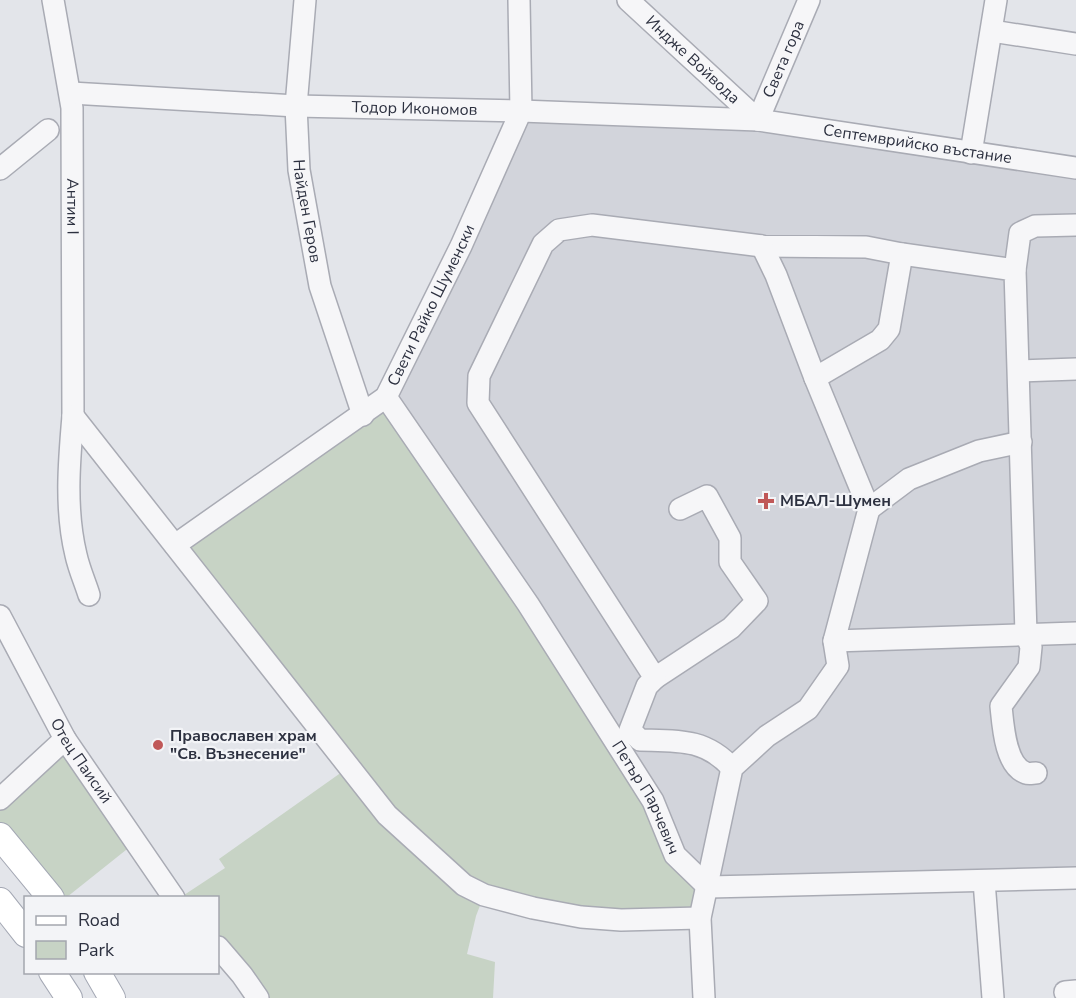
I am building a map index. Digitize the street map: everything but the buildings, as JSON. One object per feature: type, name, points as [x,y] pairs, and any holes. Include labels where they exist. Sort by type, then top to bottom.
[{"type":"main road","points":[[0,836],[50,896]]},
{"type":"main road","points":[[0,901],[24,931]]},
{"type":"main road","points":[[53,974],[69,998]]},
{"type":"main road","points":[[98,974],[112,998]]},
{"type":"street","name":"Антим I","points":[[53,0],[71,93],[73,416],[69,464],[70,510],[76,555],[89,595]]},
{"type":"street","name":"Найден Геров","points":[[305,0],[296,106],[299,170],[320,286],[363,415]]},
{"type":"street","name":"Свети Райко Шуменски","points":[[175,545],[386,398],[461,246],[521,111],[519,0]]},
{"type":"street","name":"Индже Войвода","points":[[628,0],[758,120]]},
{"type":"street","name":"Света гора","points":[[758,120],[809,0]]},
{"type":"street","points":[[971,153],[996,0]]},
{"type":"street","points":[[992,31],[1076,44]]},
{"type":"street","name":"Тодор Икономов","points":[[71,93],[296,106],[521,111],[758,120]]},
{"type":"street","name":"Септемврийско въстание","points":[[758,120],[1076,168]]},
{"type":"street","points":[[0,169],[48,130]]},
{"type":"street","points":[[655,678],[478,403],[479,376],[543,244],[559,230],[592,225],[762,246],[866,247],[1015,270]]},
{"type":"street","points":[[1036,773],[1025,773],[1016,765],[1008,750],[1002,720],[1002,706],[1029,667],[1031,647],[1026,634],[1015,270],[1020,233],[1035,226],[1076,225]]},
{"type":"street","points":[[701,997],[700,918],[732,768],[767,736],[808,709],[838,666],[834,641],[869,509],[776,275],[762,246]]},
{"type":"street","points":[[815,378],[880,340],[889,329],[902,254]]},
{"type":"street","points":[[1019,371],[1076,369]]},
{"type":"street","name":"Петър Парчевич","points":[[386,398],[528,604],[652,801],[675,855],[708,887]]},
{"type":"street","points":[[73,416],[387,815],[464,885],[484,895],[533,908],[581,917],[621,920],[700,918]]},
{"type":"street","points":[[869,509],[909,479],[979,451],[1021,442]]},
{"type":"street","points":[[680,509],[706,496],[730,538],[730,562],[757,601],[731,628],[655,678],[647,686],[630,730],[640,740],[688,741],[721,756],[732,768]]},
{"type":"street","name":"Отец Паисий","points":[[0,616],[66,739],[173,896]]},
{"type":"street","points":[[834,641],[1076,633]]},
{"type":"street","points":[[0,799],[66,739]]},
{"type":"street","points":[[708,887],[1076,878]]},
{"type":"street","points":[[984,880],[993,998]]},
{"type":"street","points":[[219,948],[258,998]]},
{"type":"shaded area","name":"МБАЛ-Шумен","points":[[521,111],[758,120],[1076,168],[1076,878],[708,887],[386,397]]},
{"type":"green space","points":[[386,397],[708,887],[700,918],[621,920],[484,895],[476,916],[467,954],[495,962],[493,998],[258,998],[219,948],[219,896],[183,896],[225,868],[219,859],[349,767],[175,545]]},
{"type":"green space","points":[[65,739],[136,842],[68,896],[49,896],[0,836],[0,799]]},
{"type":"place","name":"МБАЛ-Шумен","points":[[766,501]]},
{"type":"place","name":"Православен храм \"Св. Възнесение\"","points":[[158,745]]}]
